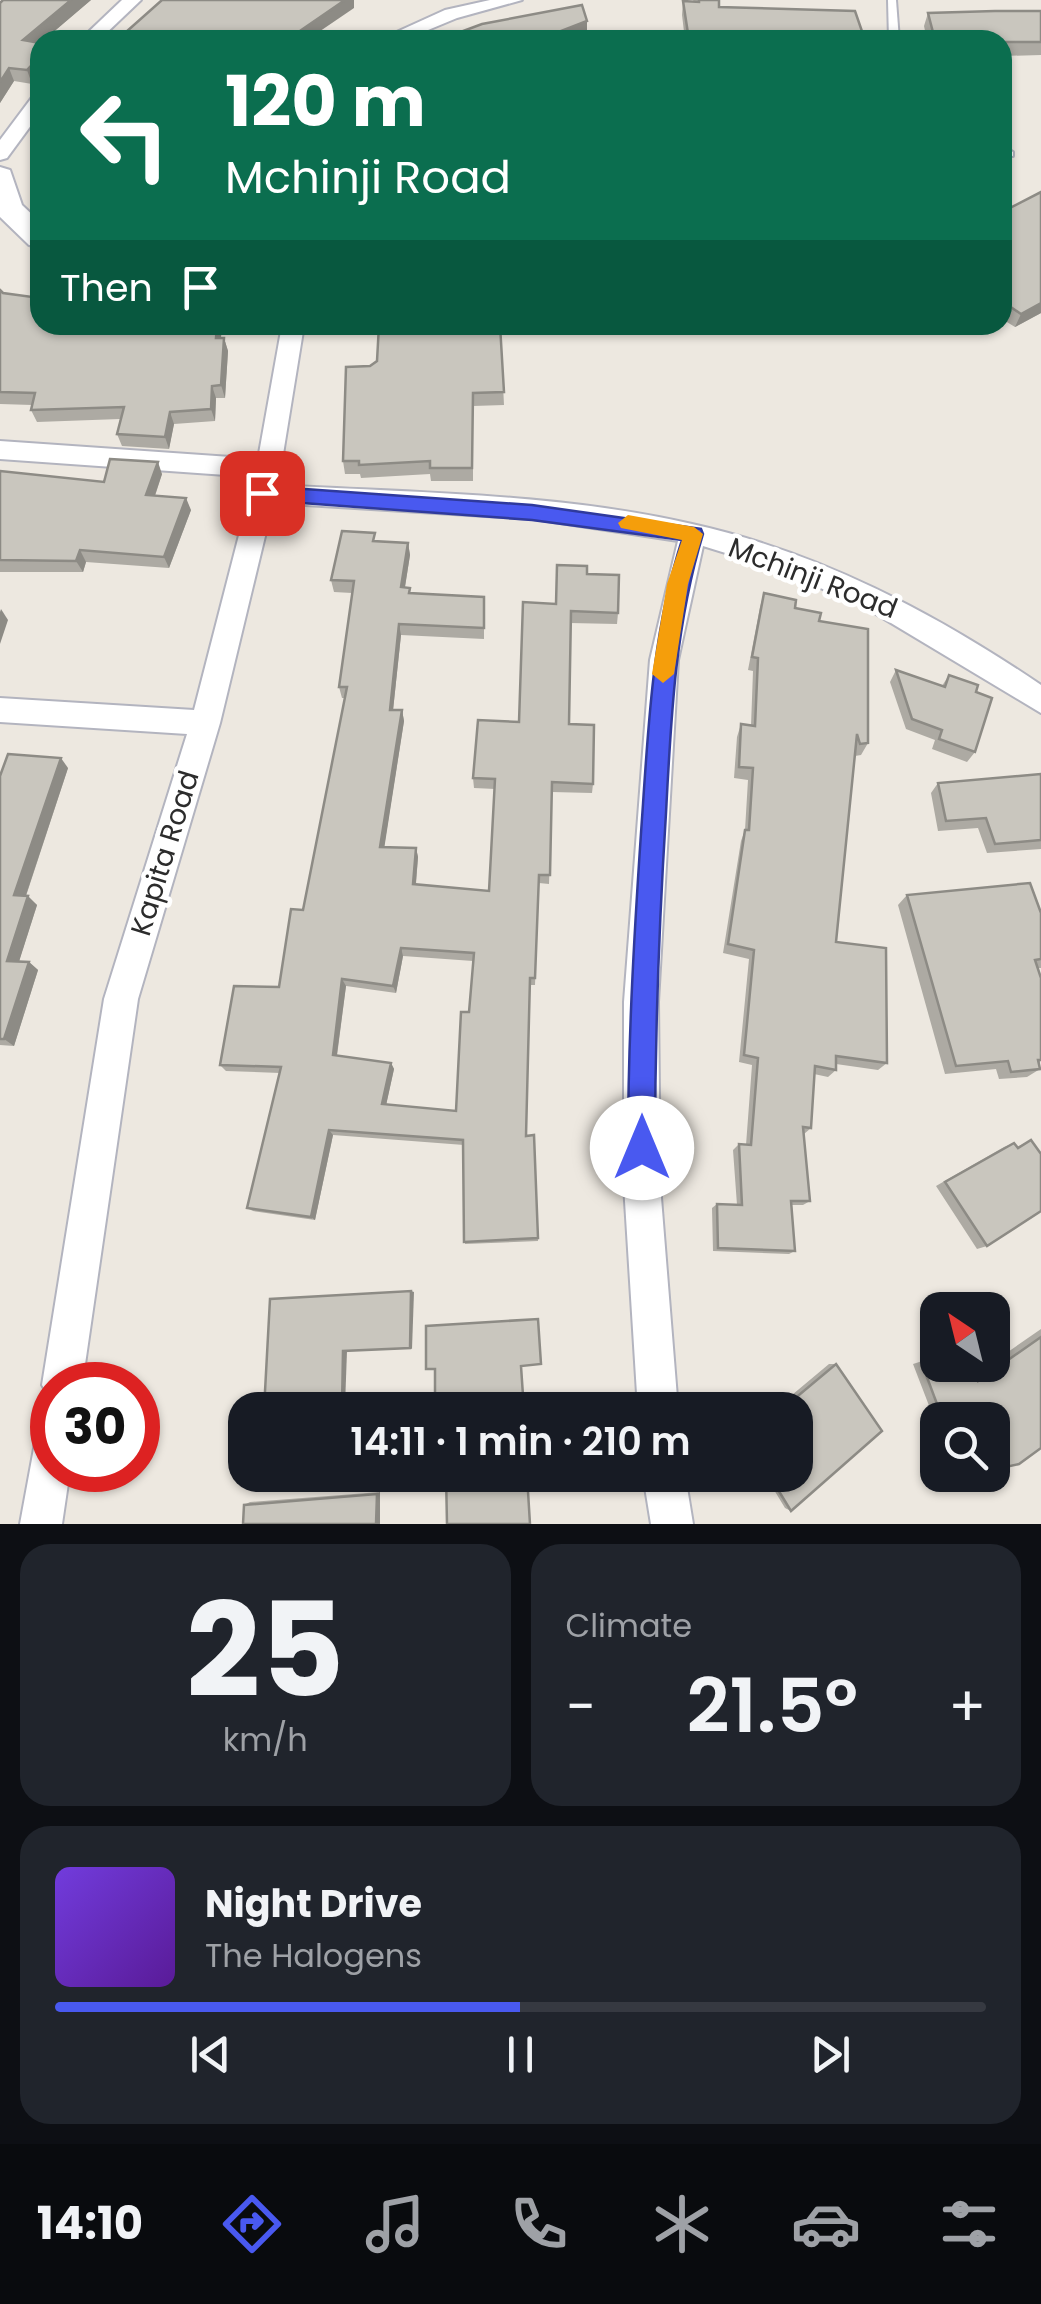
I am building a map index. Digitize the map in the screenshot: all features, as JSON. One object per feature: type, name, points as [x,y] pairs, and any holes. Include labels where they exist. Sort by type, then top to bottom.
[{"type":"street","points":[[100,30],[132,0]]},
{"type":"street","points":[[412,30],[451,14],[513,0]]},
{"type":"street","points":[[0,154],[30,114]]},
{"type":"street","points":[[0,176],[4,199],[14,218],[30,230]]},
{"type":"street","name":"Kapita Road","points":[[65,1362],[120,999],[205,723],[266,481],[291,335]]},
{"type":"street","name":"Mchinji Road","points":[[0,450],[694,534],[779,562],[911,616],[974,652],[1041,701]]},
{"type":"street","points":[[657,1392],[642,1184],[642,1002],[664,660],[678,584],[694,534]]},
{"type":"street","points":[[0,710],[205,723]]},
{"type":"street","points":[[42,1524],[46,1492]]},
{"type":"street","points":[[667,1492],[672,1524]]},
{"type":"lane","points":[[892,0],[894,30]]},
{"type":"building","points":[[71,0],[30,30],[23,40],[30,41],[30,67],[27,70],[9,68],[0,82],[0,3]]},
{"type":"building","points":[[162,0],[345,0],[301,30],[128,30]]},
{"type":"building","points":[[719,0],[719,7],[855,11],[862,30],[687,30],[683,1]]},
{"type":"building","points":[[582,5],[587,21],[564,30],[466,30]]},
{"type":"building","points":[[1041,11],[1041,42],[1012,42],[1012,30],[932,30],[928,13]]},
{"type":"building","points":[[1041,192],[1041,303],[1021,314],[1012,308],[1012,207]]},
{"type":"building","points":[[0,290],[30,297],[30,335],[224,338],[221,385],[212,386],[211,409],[170,412],[165,437],[117,434],[124,407],[31,410],[35,393],[0,392]]},
{"type":"building","points":[[378,335],[501,335],[504,392],[473,393],[472,468],[430,468],[430,461],[359,465],[359,461],[343,461],[346,367],[370,366],[377,361]]},
{"type":"building","points":[[110,459],[158,462],[146,495],[186,498],[164,557],[80,550],[76,561],[0,560],[0,471],[104,482]]},
{"type":"building","points":[[342,531],[375,533],[373,541],[408,543],[401,587],[410,588],[409,593],[484,597],[484,628],[399,624],[390,710],[402,710],[380,847],[416,848],[413,884],[489,891],[495,779],[473,778],[478,720],[519,722],[523,602],[556,604],[557,565],[587,566],[587,574],[619,575],[618,613],[571,611],[569,724],[594,725],[593,784],[552,782],[550,875],[539,875],[535,978],[530,978],[526,1136],[534,1135],[538,1238],[464,1242],[463,1140],[329,1130],[311,1217],[247,1208],[281,1067],[220,1065],[234,986],[279,987],[291,909],[303,910],[347,687],[339,687],[354,581],[331,580]],"holes":[[[401,948],[474,953],[469,1012],[461,1012],[456,1111],[382,1104],[391,1063],[333,1055],[342,979],[393,986]]]},
{"type":"building","points":[[764,593],[796,600],[795,608],[821,613],[819,621],[868,629],[868,743],[860,744],[857,734],[836,942],[886,948],[887,1063],[836,1056],[836,1070],[815,1066],[811,1128],[803,1127],[810,1201],[791,1201],[795,1251],[718,1248],[717,1204],[742,1205],[739,1144],[751,1145],[758,1058],[744,1055],[754,950],[728,944],[745,830],[749,830],[753,768],[739,767],[741,724],[755,726],[758,658],[752,657]]},
{"type":"building","points":[[896,670],[945,687],[949,675],[978,685],[976,692],[992,698],[975,752],[939,739],[942,730],[912,719]]},
{"type":"building","points":[[8,754],[61,758],[14,895],[28,896],[7,961],[29,962],[4,1039],[0,1039],[0,776]]},
{"type":"building","points":[[1041,774],[1041,840],[995,844],[986,818],[946,821],[938,783]]},
{"type":"building","points":[[1030,883],[1041,913],[1041,959],[1035,960],[1041,978],[1040,1069],[1011,1072],[1008,1061],[956,1066],[907,895]]},
{"type":"building","points":[[1031,1140],[1041,1154],[1041,1211],[987,1246],[945,1182],[1014,1143],[1018,1148]]},
{"type":"building","points":[[411,1291],[410,1348],[343,1351],[342,1392],[265,1392],[270,1299]]},
{"type":"building","points":[[538,1319],[541,1364],[521,1366],[523,1392],[435,1392],[435,1369],[426,1369],[426,1326]]},
{"type":"building","points":[[1041,1337],[1041,1448],[1010,1466],[1010,1402],[936,1402],[929,1382],[1010,1382],[1010,1359]]},
{"type":"building","points":[[836,1364],[882,1431],[813,1492],[813,1392],[803,1392]]},
{"type":"building","points":[[446,1492],[528,1492],[530,1524],[447,1524]]},
{"type":"building","points":[[779,1492],[813,1492],[791,1511]]},
{"type":"building","points":[[377,1494],[376,1524],[243,1524],[244,1505]]},
{"type":"slow traffic","points":[[628,523],[694,534],[678,584],[663,674]]},
{"type":"route","points":[[262,493],[532,512],[694,534],[678,584],[664,660],[642,1002],[642,1148]]}]
